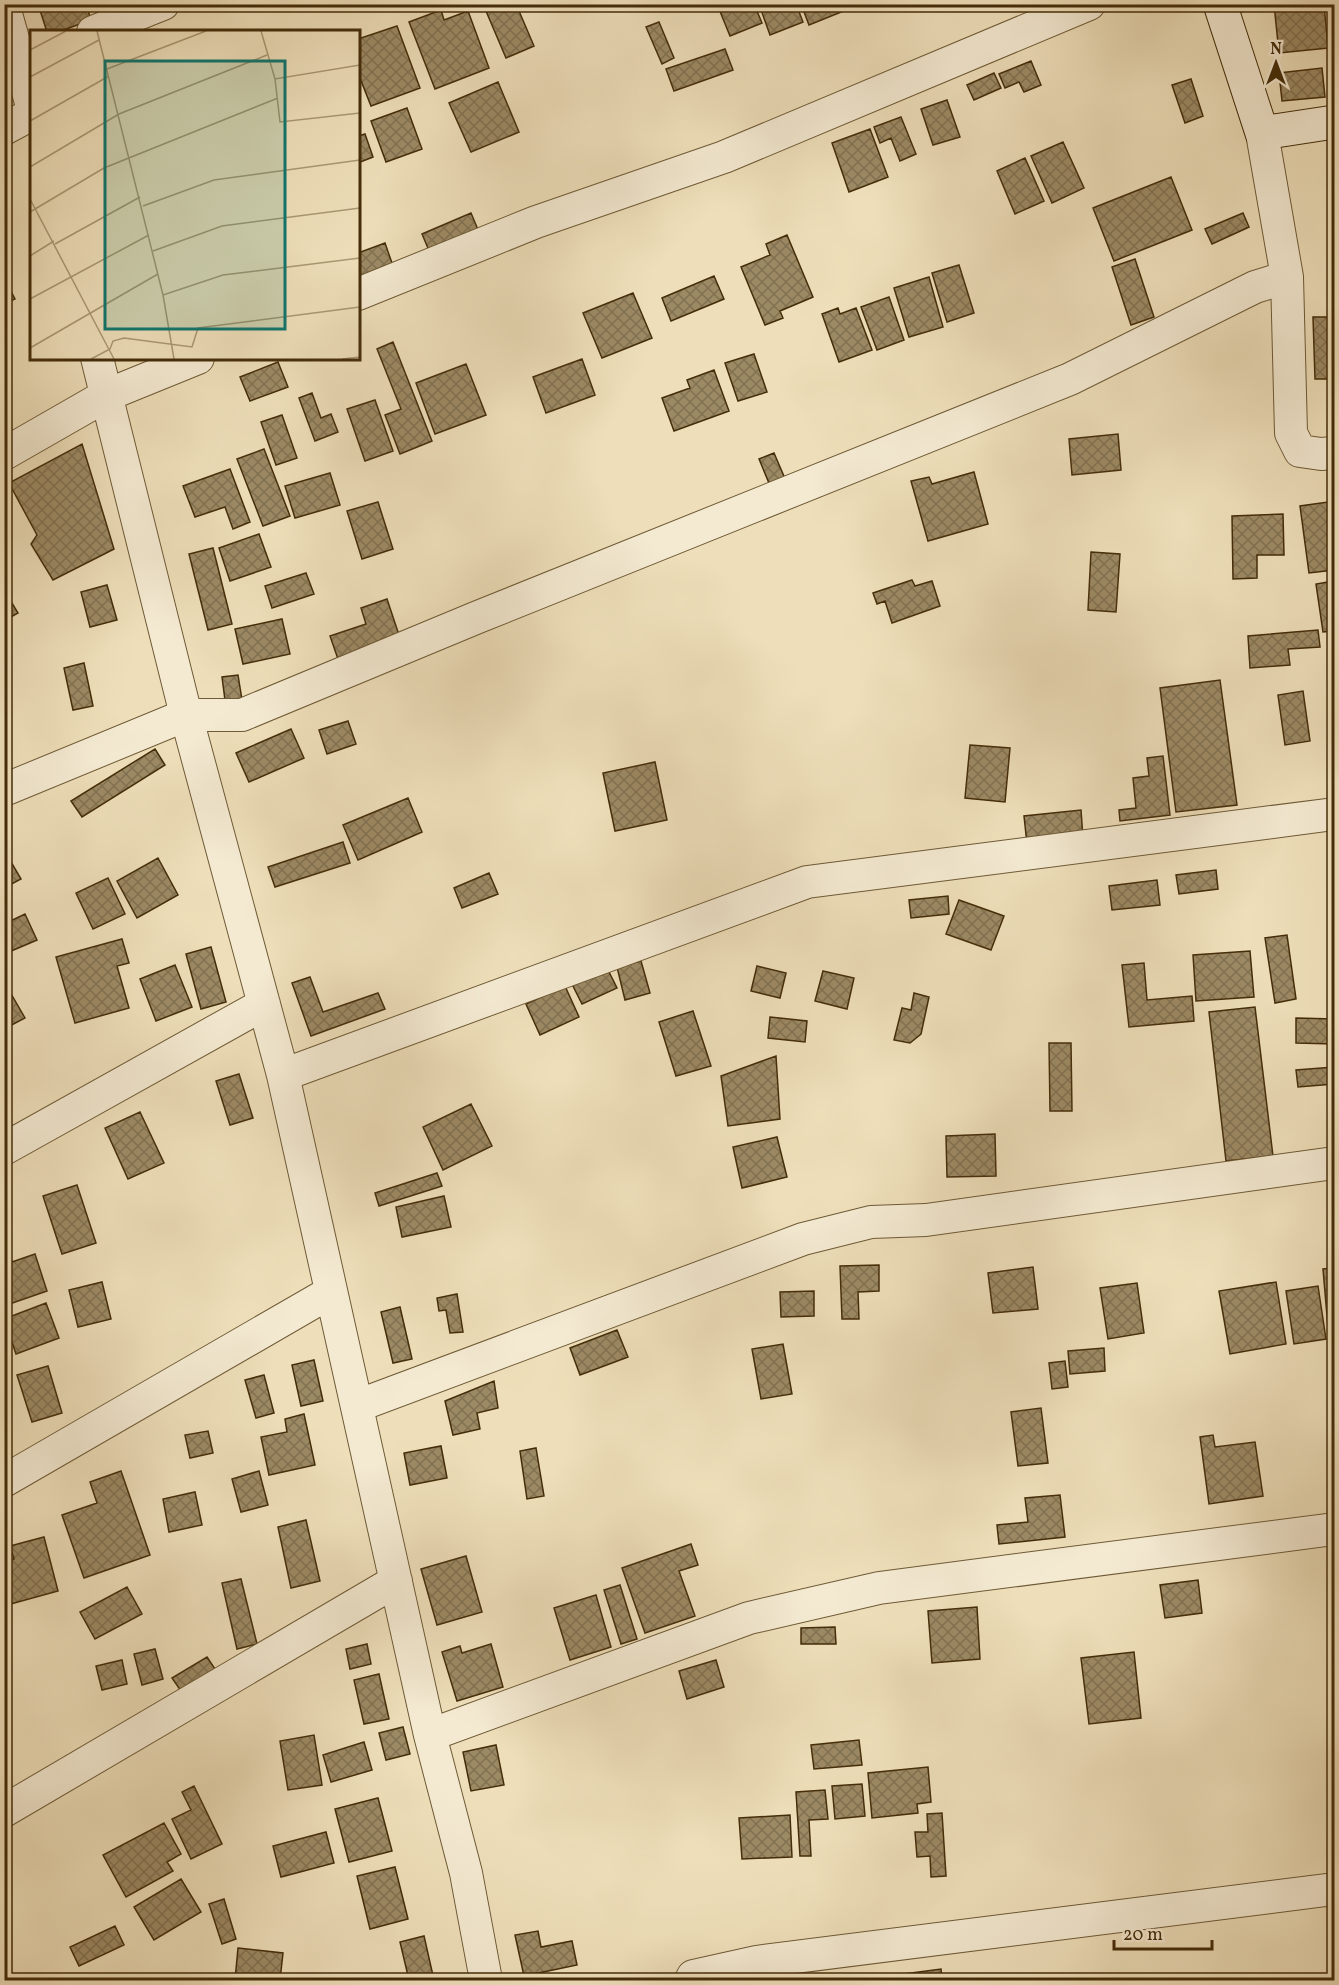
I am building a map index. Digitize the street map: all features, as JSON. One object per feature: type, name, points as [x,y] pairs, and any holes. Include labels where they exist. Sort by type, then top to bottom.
[{"type":"main road","points":[[1220,4],[1262,134],[1335,122]]},
{"type":"street","points":[[98,30],[163,4]]},
{"type":"street","points":[[360,293],[536,222],[724,157],[1089,4]]},
{"type":"street","points":[[4,7],[25,58],[30,92]]},
{"type":"street","points":[[4,129],[30,115]]},
{"type":"street","points":[[1262,134],[1287,277],[1291,433],[1300,451],[1335,453]]},
{"type":"street","points":[[4,790],[186,715],[242,715],[478,617],[1071,379],[1255,287],[1287,277]]},
{"type":"street","points":[[98,360],[186,715],[283,1075],[430,1735],[466,1872],[486,1980]]},
{"type":"street","points":[[4,454],[107,395],[193,360]]},
{"type":"street","points":[[283,1075],[807,882],[1335,814]]},
{"type":"street","points":[[4,1149],[264,1004]]},
{"type":"street","points":[[357,1406],[814,1236],[871,1222],[926,1220],[1335,1163]]},
{"type":"street","points":[[4,1481],[331,1292]]},
{"type":"street","points":[[430,1735],[749,1618],[879,1588],[1335,1529]]},
{"type":"street","points":[[4,1811],[396,1581]]},
{"type":"street","points":[[691,1980],[693,1976],[756,1962],[1335,1889]]},
{"type":"building","points":[[38,4],[86,4],[91,20],[64,30],[46,30]]},
{"type":"building","points":[[483,4],[516,4],[534,46],[506,58]]},
{"type":"building","points":[[717,4],[754,4],[762,23],[730,36]]},
{"type":"building","points":[[759,4],[796,4],[803,22],[770,35]]},
{"type":"building","points":[[801,4],[861,4],[809,25]]},
{"type":"building","points":[[1239,4],[1265,4],[1265,8],[1240,12]]},
{"type":"building","points":[[1274,4],[1324,4],[1328,48],[1279,53]]},
{"type":"building","points":[[441,10],[444,20],[468,11],[489,68],[435,89],[409,22]]},
{"type":"building","points":[[659,22],[674,58],[662,64],[646,27]]},
{"type":"building","points":[[397,26],[420,88],[371,106],[360,78],[360,38]]},
{"type":"building","points":[[725,49],[733,70],[674,91],[666,69]]},
{"type":"building","points":[[1031,61],[1041,85],[1024,92],[1019,82],[1005,88],[999,74]]},
{"type":"building","points":[[1322,68],[1325,97],[1282,101],[1279,73]]},
{"type":"building","points":[[994,73],[1001,88],[974,100],[967,85]]},
{"type":"building","points":[[1191,79],[1203,116],[1185,123],[1172,85]]},
{"type":"building","points":[[498,82],[519,132],[471,152],[449,103]]},
{"type":"building","points":[[947,100],[960,137],[933,145],[921,109]]},
{"type":"building","points":[[407,108],[422,149],[386,162],[371,121]]},
{"type":"building","points":[[901,117],[916,154],[900,161],[891,138],[880,143],[874,127]]},
{"type":"building","points":[[870,129],[888,177],[849,192],[832,143]]},
{"type":"building","points":[[365,134],[373,157],[360,162],[360,135]]},
{"type":"building","points":[[1063,142],[1084,188],[1052,203],[1031,156]]},
{"type":"building","points":[[1025,158],[1044,201],[1015,214],[997,171]]},
{"type":"building","points":[[1171,177],[1192,230],[1114,261],[1093,208]]},
{"type":"building","points":[[471,213],[479,232],[430,253],[422,234]]},
{"type":"building","points":[[1243,213],[1249,227],[1212,244],[1205,229]]},
{"type":"building","points":[[787,235],[813,297],[780,311],[783,318],[765,325],[741,267],[770,255],[766,244]]},
{"type":"building","points":[[385,243],[393,266],[360,277],[360,252]]},
{"type":"building","points":[[1135,259],[1154,317],[1131,325],[1112,267]]},
{"type":"building","points":[[959,265],[974,313],[947,322],[932,273]]},
{"type":"building","points":[[714,276],[724,299],[671,321],[662,298]]},
{"type":"building","points":[[929,277],[943,327],[909,337],[894,288]]},
{"type":"building","points":[[4,278],[15,299],[4,304]]},
{"type":"building","points":[[633,293],[652,338],[602,358],[583,313]]},
{"type":"building","points":[[889,297],[904,340],[877,350],[861,307]]},
{"type":"building","points":[[838,308],[840,314],[856,308],[872,350],[839,362],[822,314]]},
{"type":"building","points":[[1313,317],[1334,317],[1334,379],[1315,379]]},
{"type":"building","points":[[393,342],[432,441],[400,454],[385,415],[401,409],[377,349]]},
{"type":"building","points":[[754,354],[767,392],[738,401],[725,363]]},
{"type":"building","points":[[582,359],[595,395],[546,413],[533,377]]},
{"type":"building","points":[[278,362],[288,387],[250,401],[240,377]]},
{"type":"building","points":[[466,364],[486,415],[435,434],[416,383]]},
{"type":"building","points":[[714,370],[729,411],[674,431],[662,398],[690,388],[687,380]]},
{"type":"building","points":[[312,393],[321,418],[331,414],[338,432],[315,441],[299,398]]},
{"type":"building","points":[[375,400],[393,451],[365,461],[347,409]]},
{"type":"building","points":[[282,415],[297,458],[276,465],[261,422]]},
{"type":"building","points":[[1118,434],[1121,470],[1072,475],[1069,439]]},
{"type":"building","points":[[82,444],[114,549],[53,580],[31,544],[37,535],[9,483]]},
{"type":"building","points":[[264,449],[290,516],[263,526],[237,459]]},
{"type":"building","points":[[774,453],[786,481],[771,488],[759,459]]},
{"type":"building","points":[[230,469],[250,522],[233,529],[225,507],[195,517],[183,486]]},
{"type":"building","points":[[974,472],[988,524],[928,541],[911,481],[929,477],[932,484]]},
{"type":"building","points":[[330,473],[340,505],[295,518],[285,486]]},
{"type":"building","points":[[378,502],[393,549],[362,559],[347,511]]},
{"type":"building","points":[[1328,502],[1334,570],[1309,573],[1300,506]]},
{"type":"building","points":[[1283,514],[1284,555],[1257,555],[1257,578],[1233,579],[1232,516]]},
{"type":"building","points":[[259,534],[271,567],[230,581],[219,548]]},
{"type":"building","points":[[213,548],[232,624],[208,630],[189,554]]},
{"type":"building","points":[[1091,552],[1120,554],[1116,612],[1088,610]]},
{"type":"building","points":[[306,573],[314,594],[272,608],[265,586]]},
{"type":"building","points":[[912,580],[915,586],[932,581],[940,606],[892,623],[885,601],[877,604],[873,593]]},
{"type":"building","points":[[1334,581],[1334,631],[1323,632],[1316,584]]},
{"type":"building","points":[[107,585],[117,620],[90,627],[81,592]]},
{"type":"building","points":[[7,595],[18,613],[4,621],[4,596]]},
{"type":"building","points":[[387,599],[400,638],[338,659],[330,636],[366,624],[361,608]]},
{"type":"building","points":[[282,619],[290,654],[243,664],[235,629]]},
{"type":"building","points":[[1318,630],[1320,647],[1288,649],[1290,665],[1250,668],[1248,636]]},
{"type":"building","points":[[84,663],[93,706],[73,710],[64,668]]},
{"type":"building","points":[[238,675],[243,706],[226,708],[222,677]]},
{"type":"building","points":[[1220,680],[1237,805],[1176,812],[1160,688]]},
{"type":"building","points":[[1303,691],[1310,741],[1285,745],[1278,695]]},
{"type":"building","points":[[348,721],[356,744],[327,754],[319,730]]},
{"type":"building","points":[[291,729],[304,758],[249,782],[236,753]]},
{"type":"building","points":[[970,745],[1010,748],[1005,802],[965,798]]},
{"type":"building","points":[[155,749],[165,765],[82,817],[71,801]]},
{"type":"building","points":[[1163,756],[1170,815],[1120,821],[1119,810],[1136,808],[1133,778],[1149,776],[1147,758]]},
{"type":"building","points":[[655,762],[667,820],[615,831],[603,773]]},
{"type":"building","points":[[408,798],[422,832],[358,860],[343,825]]},
{"type":"building","points":[[1081,810],[1083,838],[1027,844],[1024,816]]},
{"type":"building","points":[[343,842],[350,863],[275,887],[268,867]]},
{"type":"building","points":[[4,850],[21,879],[4,888]]},
{"type":"building","points":[[158,858],[178,895],[137,918],[117,881]]},
{"type":"building","points":[[1216,870],[1218,889],[1179,894],[1176,875]]},
{"type":"building","points":[[489,873],[498,894],[462,908],[454,888]]},
{"type":"building","points":[[108,878],[125,914],[93,929],[76,893]]},
{"type":"building","points":[[1157,880],[1160,905],[1112,910],[1109,886]]},
{"type":"building","points":[[948,896],[949,914],[911,918],[909,900]]},
{"type":"building","points":[[959,900],[1004,916],[991,950],[946,934]]},
{"type":"building","points":[[25,914],[37,940],[4,954],[4,924]]},
{"type":"building","points":[[1287,935],[1296,999],[1275,1003],[1265,938]]},
{"type":"building","points":[[122,939],[129,963],[117,966],[129,1008],[75,1023],[56,957]]},
{"type":"building","points":[[211,947],[226,1002],[201,1009],[186,954]]},
{"type":"building","points":[[1250,951],[1254,997],[1196,1001],[1193,955]]},
{"type":"building","points":[[641,961],[650,993],[625,1000],[617,967]]},
{"type":"building","points":[[1144,963],[1147,1000],[1192,996],[1194,1021],[1129,1027],[1122,965]]},
{"type":"building","points":[[175,965],[192,1007],[156,1021],[140,979]]},
{"type":"building","points":[[606,966],[617,988],[582,1004],[571,982]]},
{"type":"building","points":[[757,966],[786,973],[780,998],[751,991]]},
{"type":"building","points":[[823,971],[854,978],[847,1009],[815,1001]]},
{"type":"building","points":[[310,977],[323,1012],[378,993],[385,1009],[311,1036],[292,983]]},
{"type":"building","points":[[6,985],[25,1018],[4,1029],[4,986]]},
{"type":"building","points":[[565,986],[579,1017],[540,1035],[526,1004]]},
{"type":"building","points":[[914,993],[929,997],[921,1034],[910,1043],[894,1040],[902,1008],[911,1010]]},
{"type":"building","points":[[1255,1007],[1273,1156],[1226,1161],[1209,1012]]},
{"type":"building","points":[[693,1011],[711,1066],[676,1076],[659,1022]]},
{"type":"building","points":[[770,1017],[807,1021],[805,1042],[768,1038]]},
{"type":"building","points":[[1296,1018],[1334,1019],[1334,1044],[1296,1043]]},
{"type":"building","points":[[1049,1043],[1071,1043],[1072,1111],[1050,1111]]},
{"type":"building","points":[[776,1056],[780,1119],[728,1126],[721,1076]]},
{"type":"building","points":[[1334,1067],[1334,1084],[1298,1087],[1296,1070]]},
{"type":"building","points":[[239,1074],[253,1118],[230,1125],[216,1081]]},
{"type":"building","points":[[471,1104],[492,1146],[443,1170],[423,1127]]},
{"type":"building","points":[[140,1112],[164,1163],[128,1179],[105,1128]]},
{"type":"building","points":[[995,1134],[996,1176],[947,1177],[946,1136]]},
{"type":"building","points":[[777,1137],[787,1177],[742,1188],[733,1147]]},
{"type":"building","points":[[437,1173],[442,1186],[379,1206],[375,1193]]},
{"type":"building","points":[[77,1185],[96,1243],[62,1254],[43,1196]]},
{"type":"building","points":[[444,1196],[451,1227],[402,1237],[396,1207]]},
{"type":"building","points":[[35,1254],[47,1291],[4,1306],[4,1257],[10,1255],[12,1262]]},
{"type":"building","points":[[879,1265],[879,1291],[858,1292],[859,1319],[842,1319],[840,1266]]},
{"type":"building","points":[[1033,1267],[1038,1309],[993,1313],[988,1273]]},
{"type":"building","points":[[1334,1268],[1334,1327],[1328,1328],[1323,1269]]},
{"type":"building","points":[[102,1282],[111,1319],[78,1327],[69,1290]]},
{"type":"building","points":[[1276,1282],[1286,1344],[1230,1354],[1219,1291]]},
{"type":"building","points":[[1137,1283],[1144,1333],[1108,1339],[1100,1288]]},
{"type":"building","points":[[1318,1286],[1326,1339],[1294,1344],[1286,1291]]},
{"type":"building","points":[[814,1291],[814,1316],[781,1317],[780,1292]]},
{"type":"building","points":[[457,1294],[463,1332],[450,1333],[446,1310],[439,1311],[437,1298]]},
{"type":"building","points":[[46,1303],[59,1338],[16,1354],[4,1319]]},
{"type":"building","points":[[400,1307],[412,1359],[393,1363],[381,1312]]},
{"type":"building","points":[[617,1330],[628,1357],[580,1375],[570,1348]]},
{"type":"building","points":[[783,1344],[792,1394],[761,1399],[752,1349]]},
{"type":"building","points":[[1104,1348],[1105,1371],[1070,1374],[1068,1351]]},
{"type":"building","points":[[314,1360],[323,1401],[301,1406],[292,1365]]},
{"type":"building","points":[[1065,1361],[1068,1387],[1052,1389],[1049,1363]]},
{"type":"building","points":[[48,1366],[62,1413],[32,1422],[17,1375]]},
{"type":"building","points":[[264,1375],[274,1413],[256,1418],[245,1380]]},
{"type":"building","points":[[494,1381],[498,1408],[477,1413],[480,1429],[453,1435],[445,1401]]},
{"type":"building","points":[[1041,1408],[1048,1463],[1018,1466],[1011,1412]]},
{"type":"building","points":[[304,1414],[315,1465],[269,1475],[261,1437],[287,1432],[285,1419]]},
{"type":"building","points":[[208,1431],[213,1453],[190,1458],[185,1435]]},
{"type":"building","points":[[1213,1435],[1215,1447],[1255,1442],[1263,1496],[1209,1504],[1200,1437]]},
{"type":"building","points":[[441,1446],[447,1478],[410,1485],[404,1453]]},
{"type":"building","points":[[536,1448],[544,1496],[527,1499],[520,1451]]},
{"type":"building","points":[[121,1471],[150,1555],[84,1578],[62,1515],[97,1503],[90,1482]]},
{"type":"building","points":[[259,1471],[268,1505],[241,1512],[232,1479]]},
{"type":"building","points":[[195,1492],[202,1525],[169,1532],[163,1499]]},
{"type":"building","points":[[1060,1495],[1065,1537],[999,1544],[997,1525],[1028,1522],[1025,1498]]},
{"type":"building","points":[[306,1520],[320,1581],[291,1588],[278,1527]]},
{"type":"building","points":[[44,1537],[58,1591],[7,1605],[4,1561],[14,1559],[10,1546]]},
{"type":"building","points":[[691,1544],[698,1565],[679,1571],[695,1616],[645,1633],[622,1568]]},
{"type":"building","points":[[466,1556],[482,1612],[437,1625],[421,1569]]},
{"type":"building","points":[[241,1579],[257,1644],[237,1649],[222,1583]]},
{"type":"building","points":[[1198,1580],[1202,1613],[1165,1618],[1160,1585]]},
{"type":"building","points":[[620,1585],[637,1639],[621,1644],[604,1590]]},
{"type":"building","points":[[127,1587],[142,1614],[95,1639],[80,1612]]},
{"type":"building","points":[[596,1595],[611,1647],[570,1660],[554,1608]]},
{"type":"building","points":[[977,1607],[980,1659],[932,1663],[928,1611]]},
{"type":"building","points":[[835,1627],[836,1644],[801,1644],[801,1628]]},
{"type":"building","points":[[367,1644],[371,1664],[350,1669],[346,1649]]},
{"type":"building","points":[[491,1644],[503,1687],[457,1701],[442,1652],[460,1646],[462,1653]]},
{"type":"building","points":[[155,1649],[163,1679],[142,1685],[134,1654]]},
{"type":"building","points":[[1134,1652],[1141,1718],[1089,1724],[1081,1658]]},
{"type":"building","points":[[207,1657],[215,1669],[181,1691],[172,1678]]},
{"type":"building","points":[[122,1660],[127,1684],[102,1690],[96,1666]]},
{"type":"building","points":[[716,1660],[724,1687],[687,1699],[679,1671]]},
{"type":"building","points":[[379,1674],[389,1719],[364,1724],[354,1680]]},
{"type":"building","points":[[403,1727],[410,1754],[386,1760],[379,1733]]},
{"type":"building","points":[[314,1735],[322,1785],[288,1790],[280,1741]]},
{"type":"building","points":[[859,1740],[862,1765],[814,1769],[811,1745]]},
{"type":"building","points":[[364,1742],[372,1770],[331,1782],[323,1755]]},
{"type":"building","points":[[496,1745],[504,1785],[471,1791],[463,1752]]},
{"type":"building","points":[[928,1767],[931,1802],[917,1804],[918,1813],[872,1818],[868,1773]]},
{"type":"building","points":[[862,1784],[865,1816],[835,1819],[832,1786]]},
{"type":"building","points":[[194,1786],[222,1844],[191,1859],[172,1819],[191,1810],[182,1792]]},
{"type":"building","points":[[825,1790],[828,1819],[809,1820],[811,1856],[800,1856],[796,1792]]},
{"type":"building","points":[[378,1798],[392,1851],[349,1862],[335,1809]]},
{"type":"building","points":[[942,1813],[946,1876],[931,1877],[930,1856],[917,1857],[915,1832],[928,1832],[927,1814]]},
{"type":"building","points":[[790,1815],[792,1857],[742,1859],[739,1818]]},
{"type":"building","points":[[164,1823],[181,1854],[167,1862],[173,1871],[126,1897],[103,1855]]},
{"type":"building","points":[[326,1832],[334,1863],[281,1877],[273,1846]]},
{"type":"building","points":[[395,1867],[408,1919],[370,1929],[357,1876]]},
{"type":"building","points":[[181,1879],[201,1912],[154,1940],[134,1907]]},
{"type":"building","points":[[224,1899],[236,1939],[222,1944],[209,1904]]},
{"type":"building","points":[[115,1926],[124,1945],[79,1966],[70,1947]]},
{"type":"building","points":[[538,1931],[541,1947],[572,1941],[577,1965],[524,1976],[515,1935]]},
{"type":"building","points":[[424,1936],[434,1980],[409,1980],[400,1942]]},
{"type":"building","points":[[238,1948],[283,1953],[280,1980],[235,1980]]},
{"type":"building","points":[[941,1969],[942,1980],[881,1980],[881,1977]]}]
